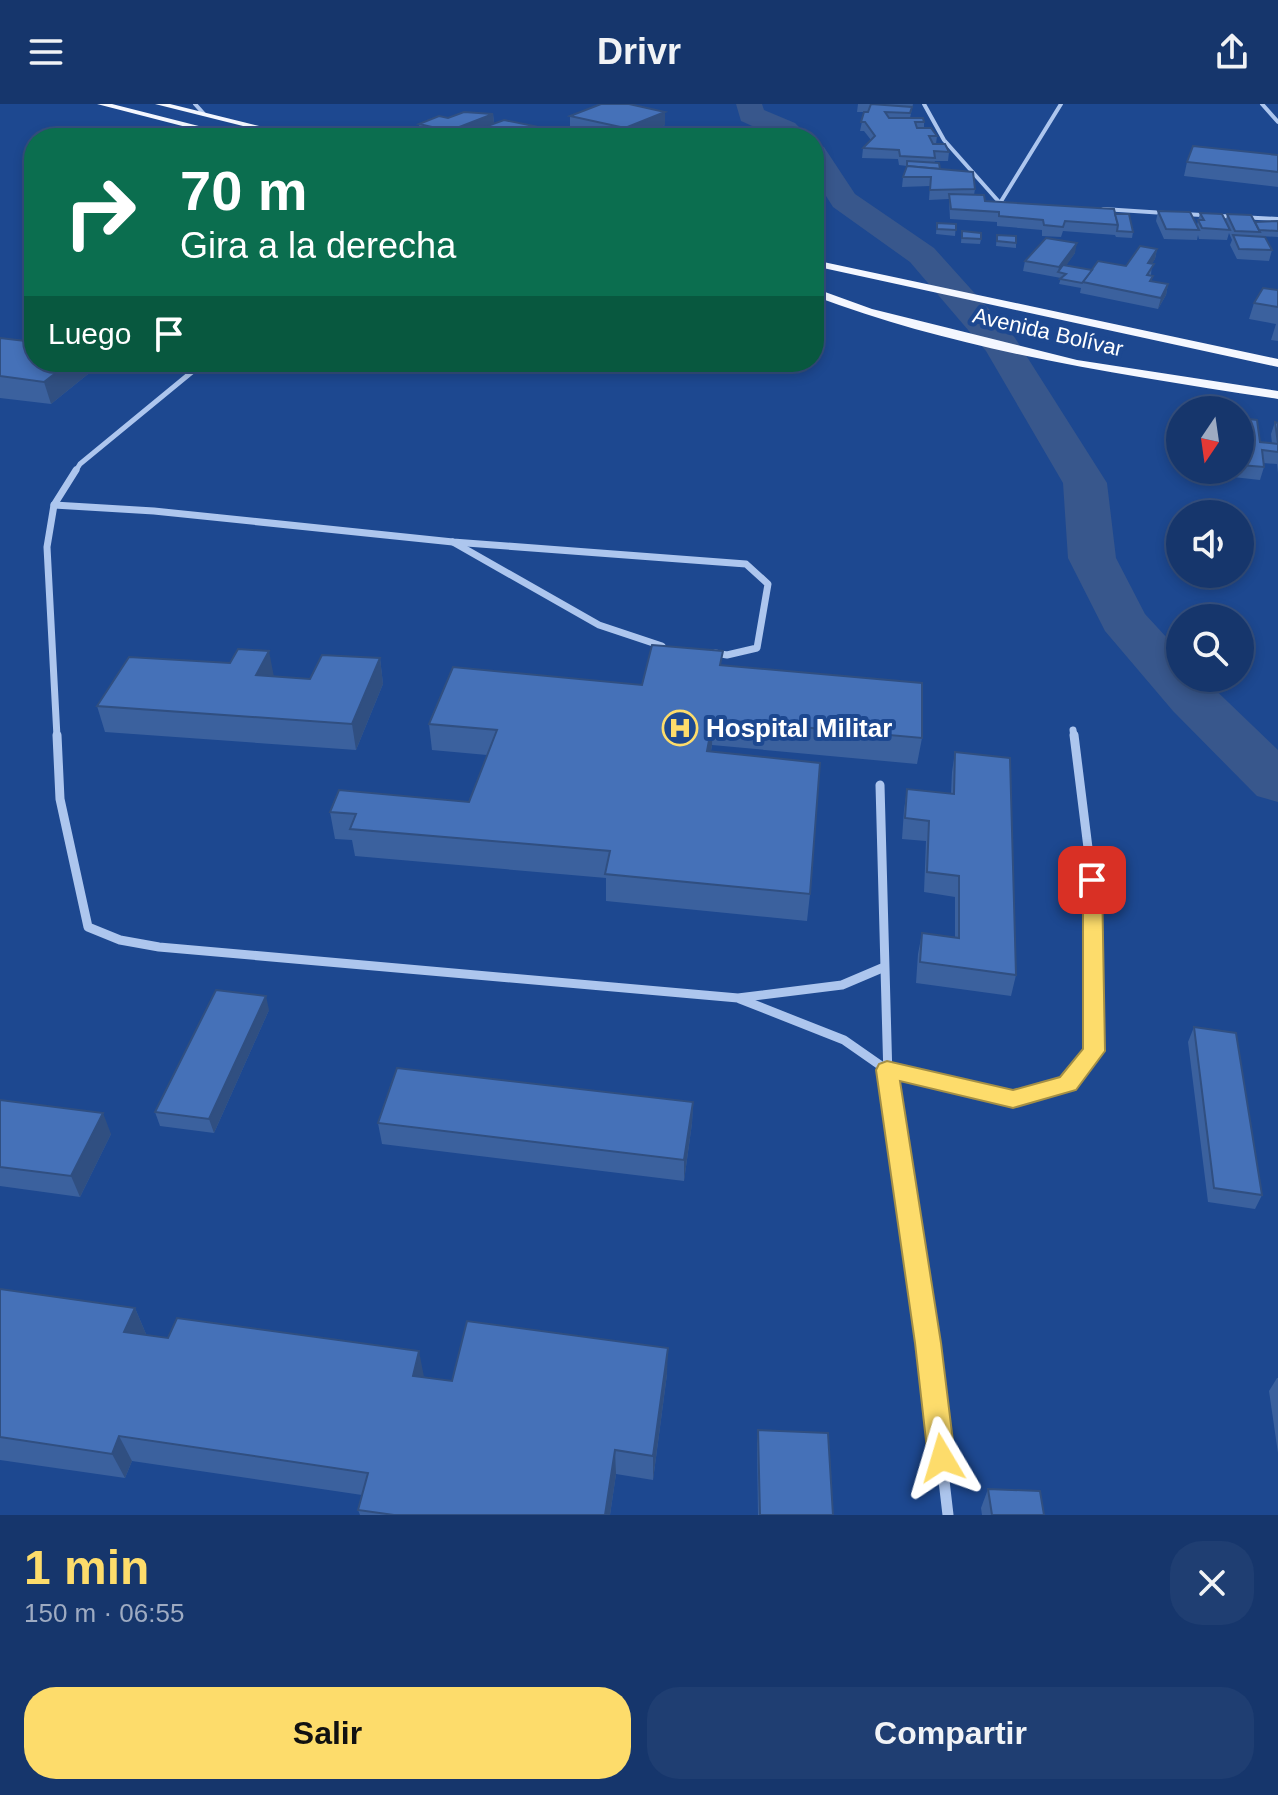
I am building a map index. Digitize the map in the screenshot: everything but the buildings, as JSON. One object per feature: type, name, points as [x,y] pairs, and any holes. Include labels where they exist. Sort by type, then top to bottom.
[{"type":"main road","points":[[101,104],[200,128]]},
{"type":"main road","points":[[159,104],[262,128]]},
{"type":"main road","name":"Avenida Bolívar","points":[[824,265],[1278,363]]},
{"type":"main road","points":[[824,268],[830,266]]},
{"type":"main road","name":"Avenida Bolívar","points":[[824,295],[868,312],[1077,364],[1269,394]]},
{"type":"main road","points":[[1241,355],[1266,371],[1276,383],[1269,394]]},
{"type":"street","points":[[195,104],[204,114]]},
{"type":"street","points":[[924,104],[925,114],[1000,203],[1015,204]]},
{"type":"street","points":[[1000,203],[1061,104]]},
{"type":"street","points":[[1262,104],[1278,122]]},
{"type":"street","points":[[1093,208],[1278,219]]},
{"type":"street","points":[[192,372],[80,464],[54,505],[47,547],[60,799],[88,927],[120,940],[159,947],[738,998],[842,985],[882,968]]},
{"type":"street","points":[[54,505],[154,511],[453,542],[746,564],[768,584],[757,648],[727,655],[699,651]]},
{"type":"street","points":[[453,542],[599,625],[655,645],[670,647]]},
{"type":"street","points":[[738,998],[844,1040],[887,1070],[1013,1099],[1068,1084],[1094,1051],[1092,880],[1073,730]]},
{"type":"street","points":[[880,785],[882,968],[887,1070],[928,1343],[948,1515]]},
{"type":"waterway","points":[[749,104],[751,115],[783,128]]},
{"type":"waterway","points":[[824,169],[844,200],[922,255],[1002,346],[1085,483],[1092,558],[1123,620],[1192,699],[1278,783]]},
{"type":"place","name":"Hospital Militar","points":[[680,728]]},
{"type":"route","points":[[942,1458],[887,1070],[1013,1099],[1068,1084],[1094,1051],[1092,880]]}]
